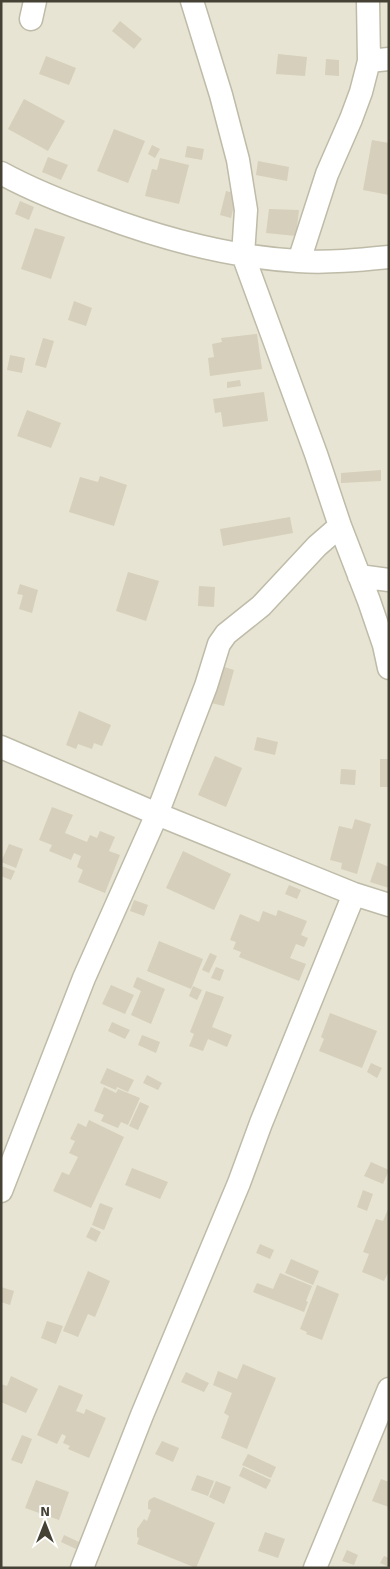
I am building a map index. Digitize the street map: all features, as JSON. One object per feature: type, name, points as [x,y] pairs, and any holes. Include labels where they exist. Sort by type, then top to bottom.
[{"type":"street","points":[[192,1],[221,95],[238,160],[246,210],[243,255],[384,645],[389,668]]},
{"type":"street","points":[[299,261],[327,174],[361,92],[379,60],[368,1]]},
{"type":"street","points":[[1,173],[76,207],[128,226],[209,248],[243,255],[299,261],[356,260],[389,257]]},
{"type":"street","points":[[1,1191],[84,978],[157,814],[206,686],[219,644],[226,634],[261,606],[317,546],[340,526]]},
{"type":"street","points":[[359,576],[389,580]]},
{"type":"street","points":[[1,747],[157,814],[354,894],[389,905]]},
{"type":"street","points":[[82,1568],[142,1414],[239,1183],[260,1123],[354,894]]},
{"type":"street","points":[[315,1568],[389,1389]]},
{"type":"shaded area","points":[[1,1],[389,1],[389,1568],[1,1568]]},
{"type":"building","points":[[120,21],[142,39],[134,49],[112,31]]},
{"type":"building","points":[[278,54],[307,57],[305,76],[276,74]]},
{"type":"building","points":[[46,56],[76,68],[69,85],[39,74]]},
{"type":"building","points":[[326,59],[339,60],[339,76],[325,75]]},
{"type":"building","points":[[24,99],[65,121],[48,151],[8,129]]},
{"type":"building","points":[[114,129],[145,141],[128,183],[97,171]]},
{"type":"building","points":[[372,140],[389,143],[389,195],[363,190]]},
{"type":"building","points":[[152,145],[160,149],[155,158],[148,154]]},
{"type":"building","points":[[187,146],[204,149],[202,160],[185,157]]},
{"type":"building","points":[[48,157],[68,165],[61,180],[42,172]]},
{"type":"building","points":[[160,158],[189,165],[179,204],[145,196],[152,169],[157,170]]},
{"type":"building","points":[[258,161],[289,167],[287,181],[256,175]]},
{"type":"building","points":[[226,191],[237,194],[231,218],[220,215]]},
{"type":"building","points":[[20,201],[34,207],[29,220],[15,214]]},
{"type":"building","points":[[269,209],[299,210],[296,236],[266,233]]},
{"type":"building","points":[[35,228],[65,237],[51,279],[21,269]]},
{"type":"building","points":[[74,301],[92,308],[86,326],[68,320]]},
{"type":"building","points":[[257,334],[262,369],[210,376],[208,358],[214,357],[212,344],[222,342],[221,338]]},
{"type":"building","points":[[43,338],[54,341],[46,368],[35,365]]},
{"type":"building","points":[[10,355],[25,358],[22,373],[7,370]]},
{"type":"building","points":[[240,380],[241,386],[227,388],[227,382]]},
{"type":"building","points":[[264,392],[268,421],[223,427],[221,412],[215,413],[213,399]]},
{"type":"building","points":[[27,410],[61,423],[51,448],[17,436]]},
{"type":"building","points":[[381,470],[381,481],[341,483],[341,473]]},
{"type":"building","points":[[100,476],[127,485],[114,526],[69,512],[80,477],[98,482]]},
{"type":"building","points":[[290,517],[293,533],[223,546],[220,529]]},
{"type":"building","points":[[128,572],[159,581],[146,621],[116,611]]},
{"type":"building","points":[[20,584],[38,590],[32,613],[19,609],[23,595],[17,594]]},
{"type":"building","points":[[199,586],[215,587],[214,607],[198,606]]},
{"type":"building","points":[[218,665],[234,670],[224,706],[207,702]]},
{"type":"building","points":[[79,711],[111,725],[102,746],[94,743],[92,749],[78,744],[76,749],[66,745]]},
{"type":"building","points":[[257,737],[278,742],[275,755],[254,750]]},
{"type":"building","points":[[215,756],[242,768],[226,807],[198,795]]},
{"type":"building","points":[[380,759],[389,759],[389,787],[380,787]]},
{"type":"building","points":[[341,769],[356,770],[355,785],[340,784]]},
{"type":"building","points":[[52,807],[73,815],[65,833],[87,842],[90,835],[97,838],[100,831],[115,837],[109,851],[120,855],[105,893],[78,882],[83,870],[77,867],[81,856],[74,853],[71,860],[49,851],[52,845],[39,840]]},
{"type":"building","points":[[355,819],[371,824],[357,874],[341,869],[342,863],[330,860],[339,826],[352,829]]},
{"type":"building","points":[[9,844],[23,849],[16,868],[1,862]]},
{"type":"building","points":[[183,851],[231,874],[214,910],[166,888]]},
{"type":"building","points":[[377,862],[389,867],[389,888],[370,882]]},
{"type":"building","points":[[1,866],[15,871],[11,880],[1,876]]},
{"type":"building","points":[[289,885],[301,890],[297,899],[285,894]]},
{"type":"building","points":[[134,900],[148,905],[144,916],[130,911]]},
{"type":"building","points":[[278,910],[307,921],[301,935],[308,938],[304,947],[296,944],[290,958],[306,964],[299,981],[239,957],[241,952],[233,949],[236,942],[230,940],[240,914],[259,922],[263,911],[276,916]]},
{"type":"building","points":[[159,941],[203,959],[191,989],[147,971]]},
{"type":"building","points":[[210,953],[217,956],[209,973],[202,970]]},
{"type":"building","points":[[216,967],[224,970],[220,981],[211,978]]},
{"type":"building","points":[[137,977],[165,989],[151,1024],[131,1015],[141,991],[133,987]]},
{"type":"building","points":[[111,985],[134,995],[125,1014],[102,1004]]},
{"type":"building","points":[[193,986],[202,990],[197,1000],[189,996]]},
{"type":"building","points":[[206,991],[224,997],[212,1027],[232,1035],[227,1047],[208,1039],[203,1051],[189,1046],[194,1034],[190,1032]]},
{"type":"building","points":[[330,1013],[377,1031],[362,1068],[319,1051],[324,1039],[321,1037]]},
{"type":"building","points":[[112,1022],[130,1030],[125,1039],[108,1031]]},
{"type":"building","points":[[142,1035],[160,1042],[156,1053],[138,1045]]},
{"type":"building","points":[[371,1063],[382,1068],[377,1078],[367,1072]]},
{"type":"building","points":[[107,1068],[134,1080],[128,1092],[117,1087],[116,1090],[100,1083]]},
{"type":"building","points":[[147,1075],[162,1083],[158,1090],[143,1083]]},
{"type":"building","points":[[104,1087],[116,1093],[118,1089],[140,1098],[128,1125],[121,1122],[118,1128],[101,1121],[104,1115],[94,1111]]},
{"type":"building","points":[[140,1102],[149,1106],[138,1130],[129,1126]]},
{"type":"building","points":[[89,1120],[124,1137],[91,1208],[53,1191],[62,1172],[69,1175],[78,1157],[69,1153],[75,1141],[70,1139],[78,1123],[86,1127]]},
{"type":"building","points":[[371,1162],[389,1170],[383,1184],[364,1176]]},
{"type":"building","points":[[132,1168],[168,1182],[160,1199],[125,1185]]},
{"type":"building","points":[[363,1190],[373,1194],[367,1211],[357,1207]]},
{"type":"building","points":[[100,1203],[113,1208],[104,1230],[92,1225]]},
{"type":"building","points":[[389,1207],[389,1271],[384,1281],[362,1272],[369,1254],[363,1252],[376,1219],[383,1221]]},
{"type":"building","points":[[91,1227],[101,1232],[96,1242],[86,1237]]},
{"type":"building","points":[[260,1244],[274,1250],[270,1259],[256,1253]]},
{"type":"building","points":[[291,1259],[319,1271],[313,1285],[285,1273]]},
{"type":"building","points":[[88,1271],[110,1281],[95,1317],[88,1314],[78,1337],[63,1331]]},
{"type":"building","points":[[280,1273],[312,1286],[304,1312],[253,1292],[257,1283],[273,1289]]},
{"type":"building","points":[[317,1285],[339,1294],[322,1340],[306,1334],[307,1332],[300,1329]]},
{"type":"building","points":[[1,1287],[14,1291],[10,1305],[1,1302]]},
{"type":"building","points":[[47,1321],[63,1326],[56,1344],[41,1338]]},
{"type":"building","points":[[243,1364],[276,1378],[247,1449],[221,1438],[229,1416],[224,1413],[232,1393],[213,1385],[218,1371],[237,1379]]},
{"type":"building","points":[[186,1372],[209,1383],[204,1392],[181,1382]]},
{"type":"building","points":[[11,1376],[38,1389],[26,1413],[1,1402],[1,1384],[7,1386]]},
{"type":"building","points":[[59,1385],[83,1395],[76,1411],[84,1414],[86,1409],[106,1418],[89,1458],[68,1449],[70,1446],[63,1443],[66,1436],[62,1434],[57,1444],[37,1435]]},
{"type":"building","points":[[22,1435],[32,1439],[22,1464],[11,1460]]},
{"type":"building","points":[[162,1441],[179,1448],[173,1462],[155,1454]]},
{"type":"building","points":[[248,1454],[276,1467],[271,1478],[242,1465]]},
{"type":"building","points":[[243,1467],[271,1480],[266,1489],[239,1476]]},
{"type":"building","points":[[197,1475],[214,1481],[208,1496],[191,1490]]},
{"type":"building","points":[[381,1479],[389,1482],[389,1507],[372,1501]]},
{"type":"building","points":[[36,1480],[69,1492],[59,1520],[25,1508]]},
{"type":"building","points":[[216,1481],[231,1487],[224,1504],[209,1497]]},
{"type":"building","points":[[154,1497],[215,1523],[196,1568],[137,1544],[139,1538],[137,1537],[137,1529],[144,1519],[147,1521],[151,1510],[148,1509],[148,1503]]},
{"type":"building","points":[[265,1532],[285,1539],[278,1558],[258,1551]]},
{"type":"building","points":[[64,1535],[79,1542],[76,1549],[61,1542]]},
{"type":"building","points":[[347,1550],[358,1555],[354,1565],[342,1561]]},
{"type":"building","points":[[384,1556],[389,1558],[389,1567],[380,1563]]}]
